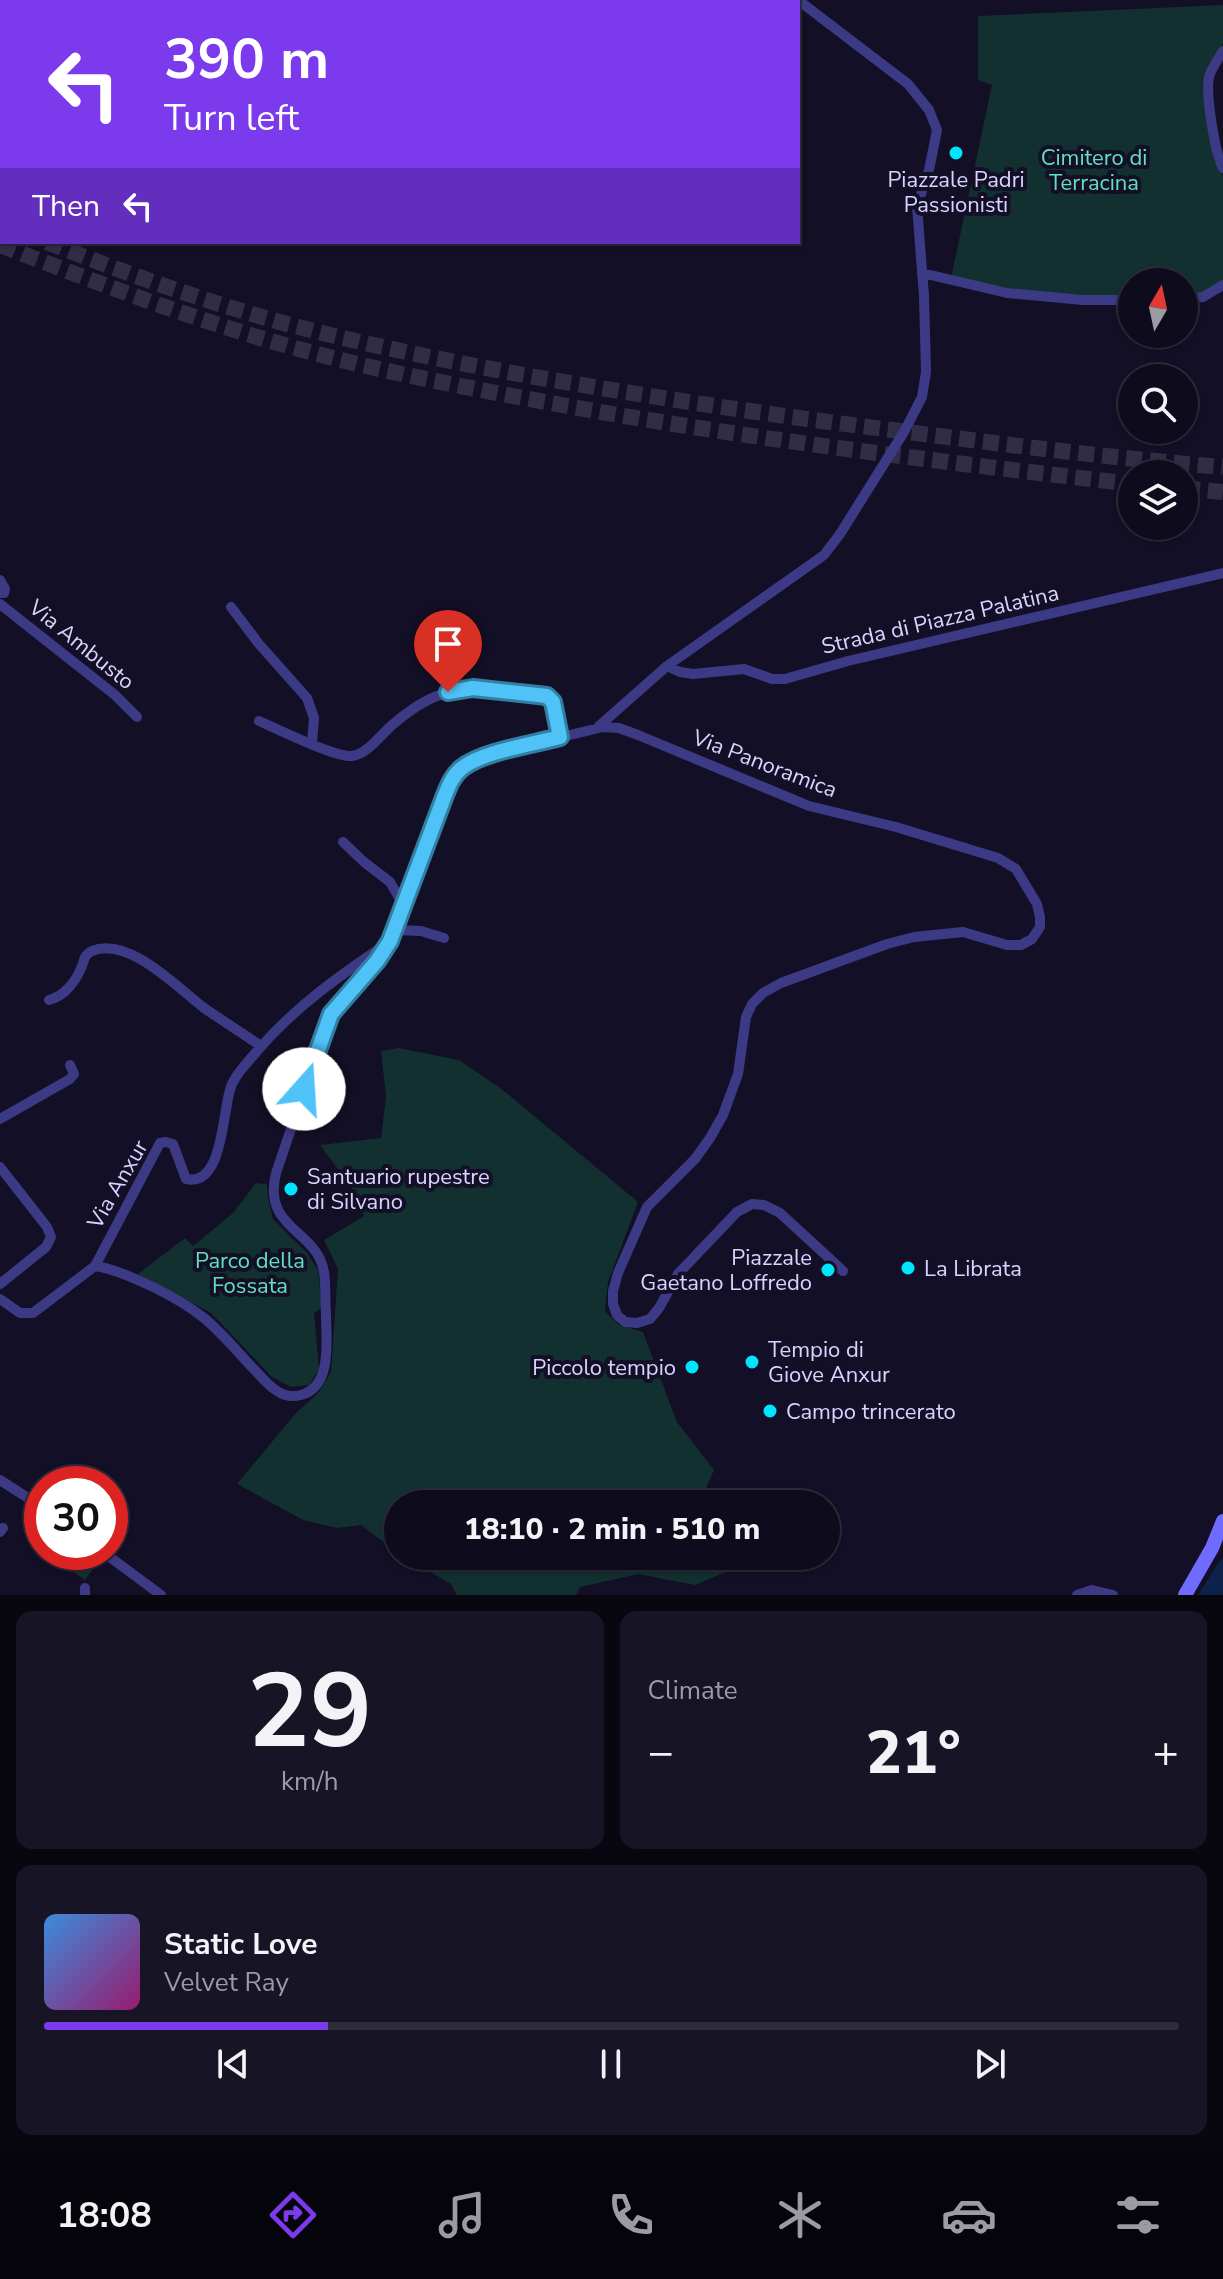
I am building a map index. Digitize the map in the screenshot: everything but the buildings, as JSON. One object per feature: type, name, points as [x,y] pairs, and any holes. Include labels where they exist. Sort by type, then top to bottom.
[{"type":"main road","points":[[1185,1595],[1212,1548],[1223,1521]]},
{"type":"street","points":[[598,727],[667,666],[824,555],[911,421],[922,397],[926,372],[917,206],[936,138],[936,127],[917,94],[903,79],[800,2]]},
{"type":"street","points":[[1223,51],[1209,76],[1211,119],[1218,159],[1223,168]]},
{"type":"street","points":[[922,273],[1007,293],[1118,300]]},
{"type":"street","points":[[1198,298],[1223,285]]},
{"type":"street","name":"Strada di Piazza Palatina","points":[[667,666],[693,674],[744,669],[772,679],[785,679],[844,662],[1223,573]]},
{"type":"street","points":[[0,580],[5,589],[4,593],[0,593]]},
{"type":"street","name":"Via Ambusto","points":[[0,604],[119,699],[137,717]]},
{"type":"street","points":[[231,607],[307,698],[315,721],[312,743]]},
{"type":"street","points":[[259,721],[343,756],[357,755],[420,703],[448,692],[473,688],[547,696],[553,702],[560,737]]},
{"type":"street","name":"Via Panoramica","points":[[95,1266],[127,1276],[198,1313],[281,1394],[298,1396],[315,1386],[322,1375],[326,1357],[324,1271],[314,1250],[282,1217],[275,1200],[274,1183],[327,1023],[337,1006],[377,961],[390,941],[445,795],[459,770],[484,756],[598,727],[628,731],[821,810],[901,828],[993,856],[1016,869],[1037,904],[1040,927],[1032,939],[1021,945],[1007,945],[963,932],[914,937],[777,984],[757,998],[746,1017],[738,1074],[727,1107],[700,1153],[647,1207],[618,1273],[613,1304],[617,1315],[625,1322],[641,1323],[650,1319],[678,1274],[737,1212],[752,1204],[768,1206],[780,1213],[843,1271]]},
{"type":"street","points":[[343,842],[390,882],[404,906]]},
{"type":"street","points":[[395,930],[421,931],[444,938]]},
{"type":"street","name":"Via Anxur","points":[[0,1299],[20,1313],[33,1313],[95,1266],[160,1143],[173,1144],[186,1179],[196,1180],[205,1175],[223,1134],[230,1087],[238,1074],[298,1007],[390,941]]},
{"type":"street","points":[[49,1000],[67,990],[87,954],[99,949],[115,950],[155,968],[205,1008],[261,1046]]},
{"type":"street","points":[[0,1119],[70,1079],[74,1074],[70,1065]]},
{"type":"street","points":[[0,1167],[47,1227],[51,1237],[46,1247],[0,1284]]},
{"type":"street","points":[[0,1480],[24,1495]]},
{"type":"street","points":[[127,1570],[161,1595]]},
{"type":"street","points":[[1077,1595],[1092,1590],[1113,1595]]},
{"type":"green space","name":"Cimitero di Terracina","points":[[1223,5],[1223,43],[1206,77],[1214,160],[1223,175],[1223,282],[1204,296],[1198,296],[1198,268],[1118,268],[1118,299],[950,283],[992,85],[978,80],[978,16]]},
{"type":"green space","points":[[399,1048],[459,1060],[503,1090],[638,1202],[608,1282],[605,1311],[619,1325],[643,1332],[677,1422],[714,1470],[705,1490],[384,1490],[384,1542],[361,1525],[337,1528],[303,1520],[237,1484],[295,1414],[319,1392],[331,1372],[338,1269],[324,1240],[364,1216],[357,1195],[320,1145],[381,1138],[386,1096],[381,1051]]},
{"type":"green space","name":"Parco della Fossata","points":[[256,1183],[267,1184],[273,1219],[307,1253],[318,1270],[322,1308],[314,1313],[319,1369],[309,1385],[291,1387],[272,1377],[211,1313],[138,1274],[185,1238],[193,1246],[233,1213]]},
{"type":"green space","points":[[70,1570],[92,1570],[85,1580]]},
{"type":"green space","points":[[427,1570],[731,1570],[695,1585],[638,1574],[580,1587],[576,1595],[457,1595],[451,1584]]},
{"type":"water","points":[[1223,1559],[1223,1595],[1198,1595],[1218,1563]]},
{"type":"tunnel","points":[[52,244],[218,304],[276,321],[479,367],[808,419],[1081,453],[1223,467]]},
{"type":"tunnel","points":[[0,245],[239,332],[408,375],[691,427],[1118,482]]},
{"type":"tunnel","points":[[1198,489],[1223,492]]},
{"type":"place","name":"Piazzale Padri Passionisti","points":[[956,153]]},
{"type":"place","name":"Santuario rupestre di Silvano","points":[[291,1189]]},
{"type":"place","name":"La Librata","points":[[908,1268]]},
{"type":"place","name":"Piazzale Gaetano Loffredo","points":[[828,1270]]},
{"type":"place","name":"Tempio di Giove Anxur","points":[[752,1362]]},
{"type":"place","name":"Piccolo tempio","points":[[692,1367]]},
{"type":"place","name":"Campo trincerato","points":[[770,1411]]},
{"type":"route","points":[[304,1089],[331,1014],[377,961],[390,941],[453,778],[472,761],[560,737],[553,702],[547,696],[473,688],[448,692]]}]
